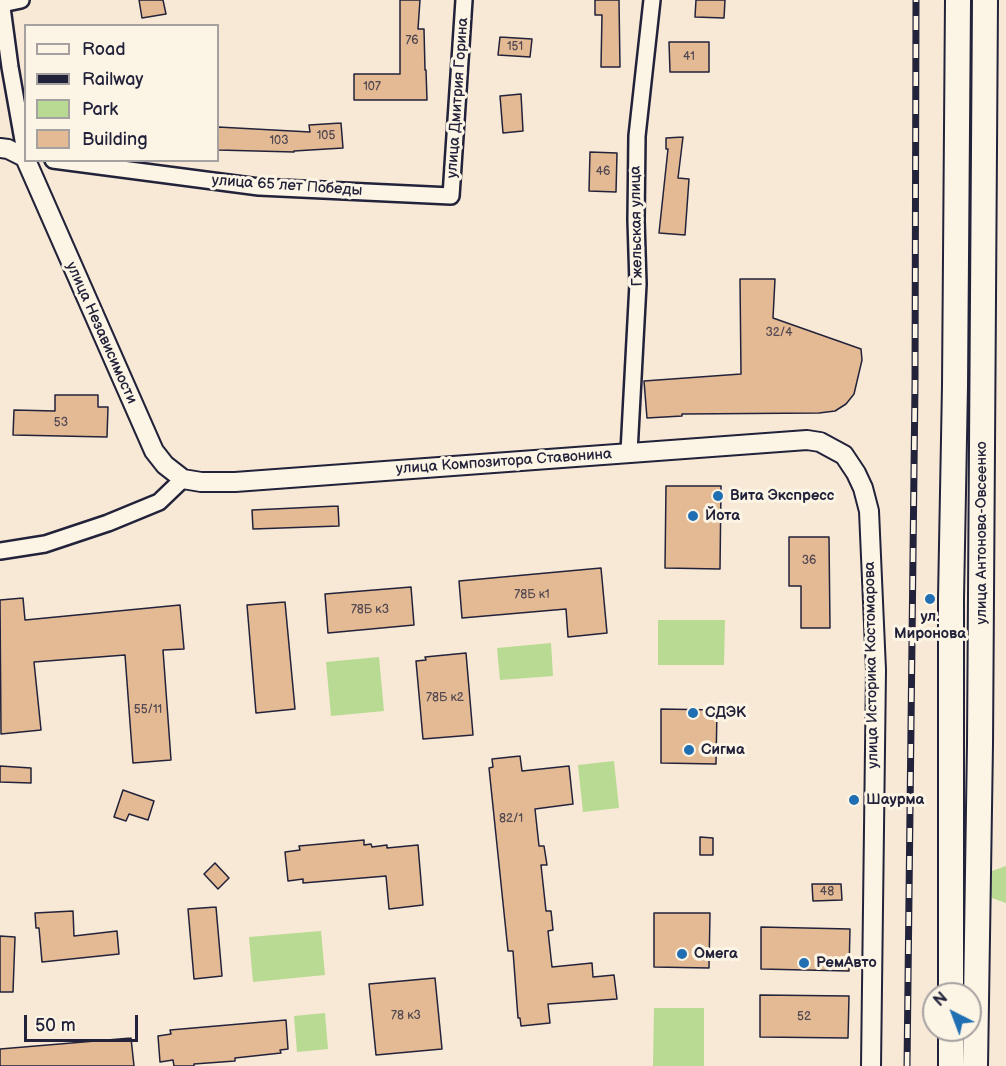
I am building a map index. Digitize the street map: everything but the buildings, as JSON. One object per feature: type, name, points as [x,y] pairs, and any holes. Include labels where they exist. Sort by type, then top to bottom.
[{"type":"highway","name":"улица Антонова-Овсеенко","points":[[951,982],[951,598],[958,0]]},
{"type":"highway","name":"улица Антонова-Овсеенко","points":[[975,1066],[980,732],[984,0]]},
{"type":"highway","points":[[951,1042],[951,1066]]},
{"type":"street","points":[[1,2],[21,0]]},
{"type":"street","name":"улица Дмитрия Горина","points":[[451,196],[465,0]]},
{"type":"street","name":"Гжельская улица","points":[[629,452],[638,284],[637,136],[652,0]]},
{"type":"street","name":"улица Независимости","points":[[1,2],[24,152]]},
{"type":"street","points":[[0,148],[8,149],[24,158]]},
{"type":"street","name":"улица Независимости","points":[[26,162],[154,451],[165,465],[192,481]]},
{"type":"street","name":"улица 65 лет Победы","points":[[68,162],[259,187],[451,196]]},
{"type":"street","name":"улица Композитора Ставонина","points":[[192,481],[235,482],[807,440]]},
{"type":"street","name":"улица Историка Костомарова","points":[[807,440],[820,442],[844,455],[863,488],[869,511],[876,670],[871,1066]]},
{"type":"street","points":[[0,551],[45,544],[108,523],[159,502],[192,481]]},
{"type":"green space","points":[[658,620],[725,620],[724,665],[658,665]]},
{"type":"green space","points":[[551,643],[553,676],[500,680],[497,648]]},
{"type":"green space","points":[[379,657],[384,711],[331,716],[326,662]]},
{"type":"green space","points":[[614,761],[619,808],[583,812],[578,765]]},
{"type":"green space","points":[[1006,866],[1006,903],[992,898],[987,884],[992,871]]},
{"type":"green space","points":[[321,931],[325,975],[253,982],[249,937]]},
{"type":"green space","points":[[654,1008],[704,1008],[704,1066],[653,1066]]},
{"type":"green space","points":[[325,1013],[328,1049],[297,1052],[294,1016]]},
{"type":"railway","points":[[907,1066],[915,385],[916,0]]},
{"type":"place","name":"Вита Экспресс","points":[[718,496]]},
{"type":"place","name":"Йота","points":[[693,516]]},
{"type":"place","name":"ул. Миронова","points":[[930,599]]},
{"type":"place","name":"СДЭК","points":[[693,713]]},
{"type":"place","name":"Сигма","points":[[689,750]]},
{"type":"place","name":"Шаурма","points":[[854,800]]},
{"type":"place","name":"Омега","points":[[682,954]]},
{"type":"place","name":"РемАвто","points":[[804,963]]}]
